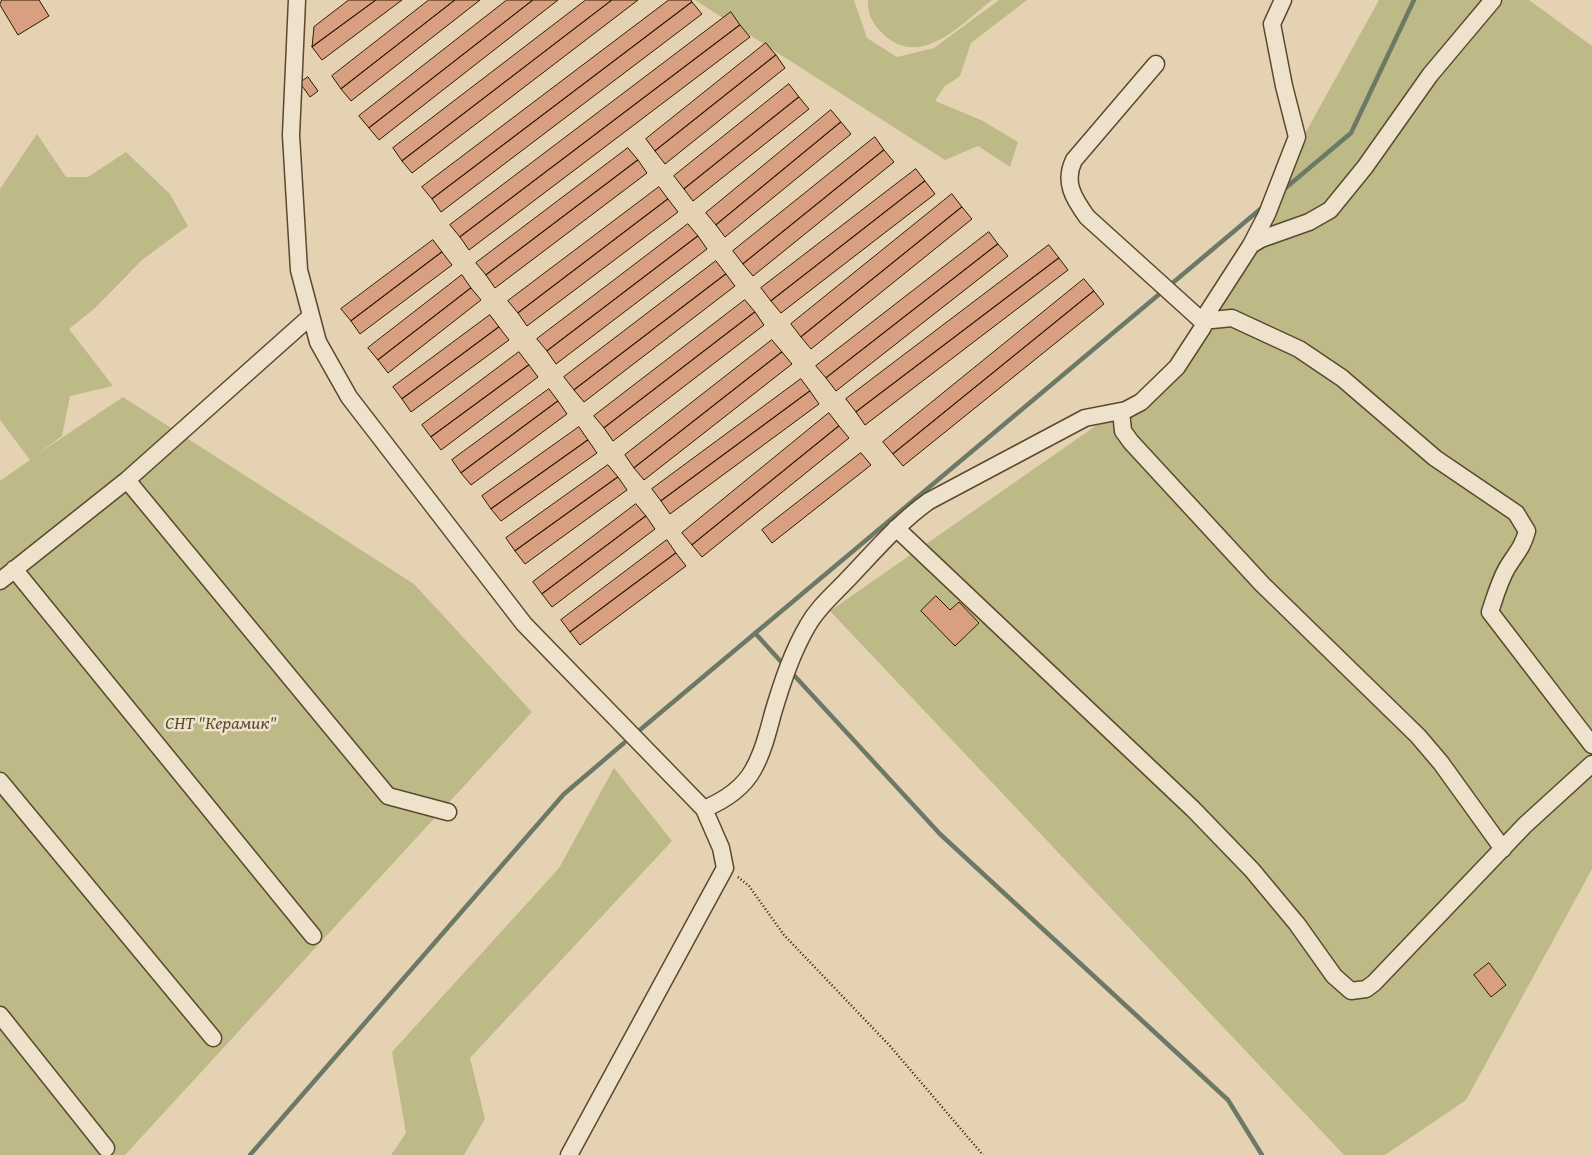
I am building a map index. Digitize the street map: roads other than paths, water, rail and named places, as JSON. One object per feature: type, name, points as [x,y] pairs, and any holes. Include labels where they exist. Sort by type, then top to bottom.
[{"type":"street","points":[[297,0],[291,135],[299,270],[318,342],[349,397],[524,624],[704,809],[721,848],[725,868],[569,1155]]},
{"type":"street","points":[[704,809],[718,804],[737,789],[752,771],[761,753],[782,684],[807,625],[818,610],[910,514],[930,501],[1085,418],[1121,411],[1142,402],[1176,367],[1202,327],[1202,321],[1251,245],[1267,214],[1297,137],[1284,86],[1272,24],[1283,0]]},
{"type":"street","points":[[1251,245],[1262,239],[1309,222],[1330,210],[1365,167],[1430,75],[1494,0]]},
{"type":"street","points":[[1156,64],[1074,160],[1069,169],[1069,183],[1076,202],[1087,217],[1202,321],[1232,318],[1299,349],[1342,378],[1435,458],[1516,513],[1527,530],[1522,548],[1508,566],[1500,582],[1490,612],[1592,745]]},
{"type":"street","points":[[0,581],[127,480],[311,316]]},
{"type":"street","points":[[1121,411],[1120,422],[1123,431],[1131,442],[1268,591],[1418,736],[1441,763],[1503,849]]},
{"type":"street","points":[[127,480],[388,796],[448,812]]},
{"type":"street","points":[[896,528],[1193,809],[1252,870],[1297,924],[1334,976],[1343,986],[1351,991],[1358,992],[1374,983],[1503,849],[1592,764]]},
{"type":"street","points":[[14,569],[313,936]]},
{"type":"street","points":[[0,781],[213,1038]]},
{"type":"street","points":[[0,1015],[106,1148]]},
{"type":"waterway","points":[[1282,191],[1351,133],[1414,0]]},
{"type":"waterway","points":[[1169,286],[1264,206]]},
{"type":"waterway","points":[[641,729],[1163,291]]},
{"type":"waterway","points":[[755,633],[784,665]]},
{"type":"waterway","points":[[791,672],[940,834],[1228,1100],[1262,1155]]},
{"type":"waterway","points":[[250,1155],[564,794],[624,743]]},
{"type":"park label","name":"СНТ \"Керамик\"","points":[[221,724]]}]
